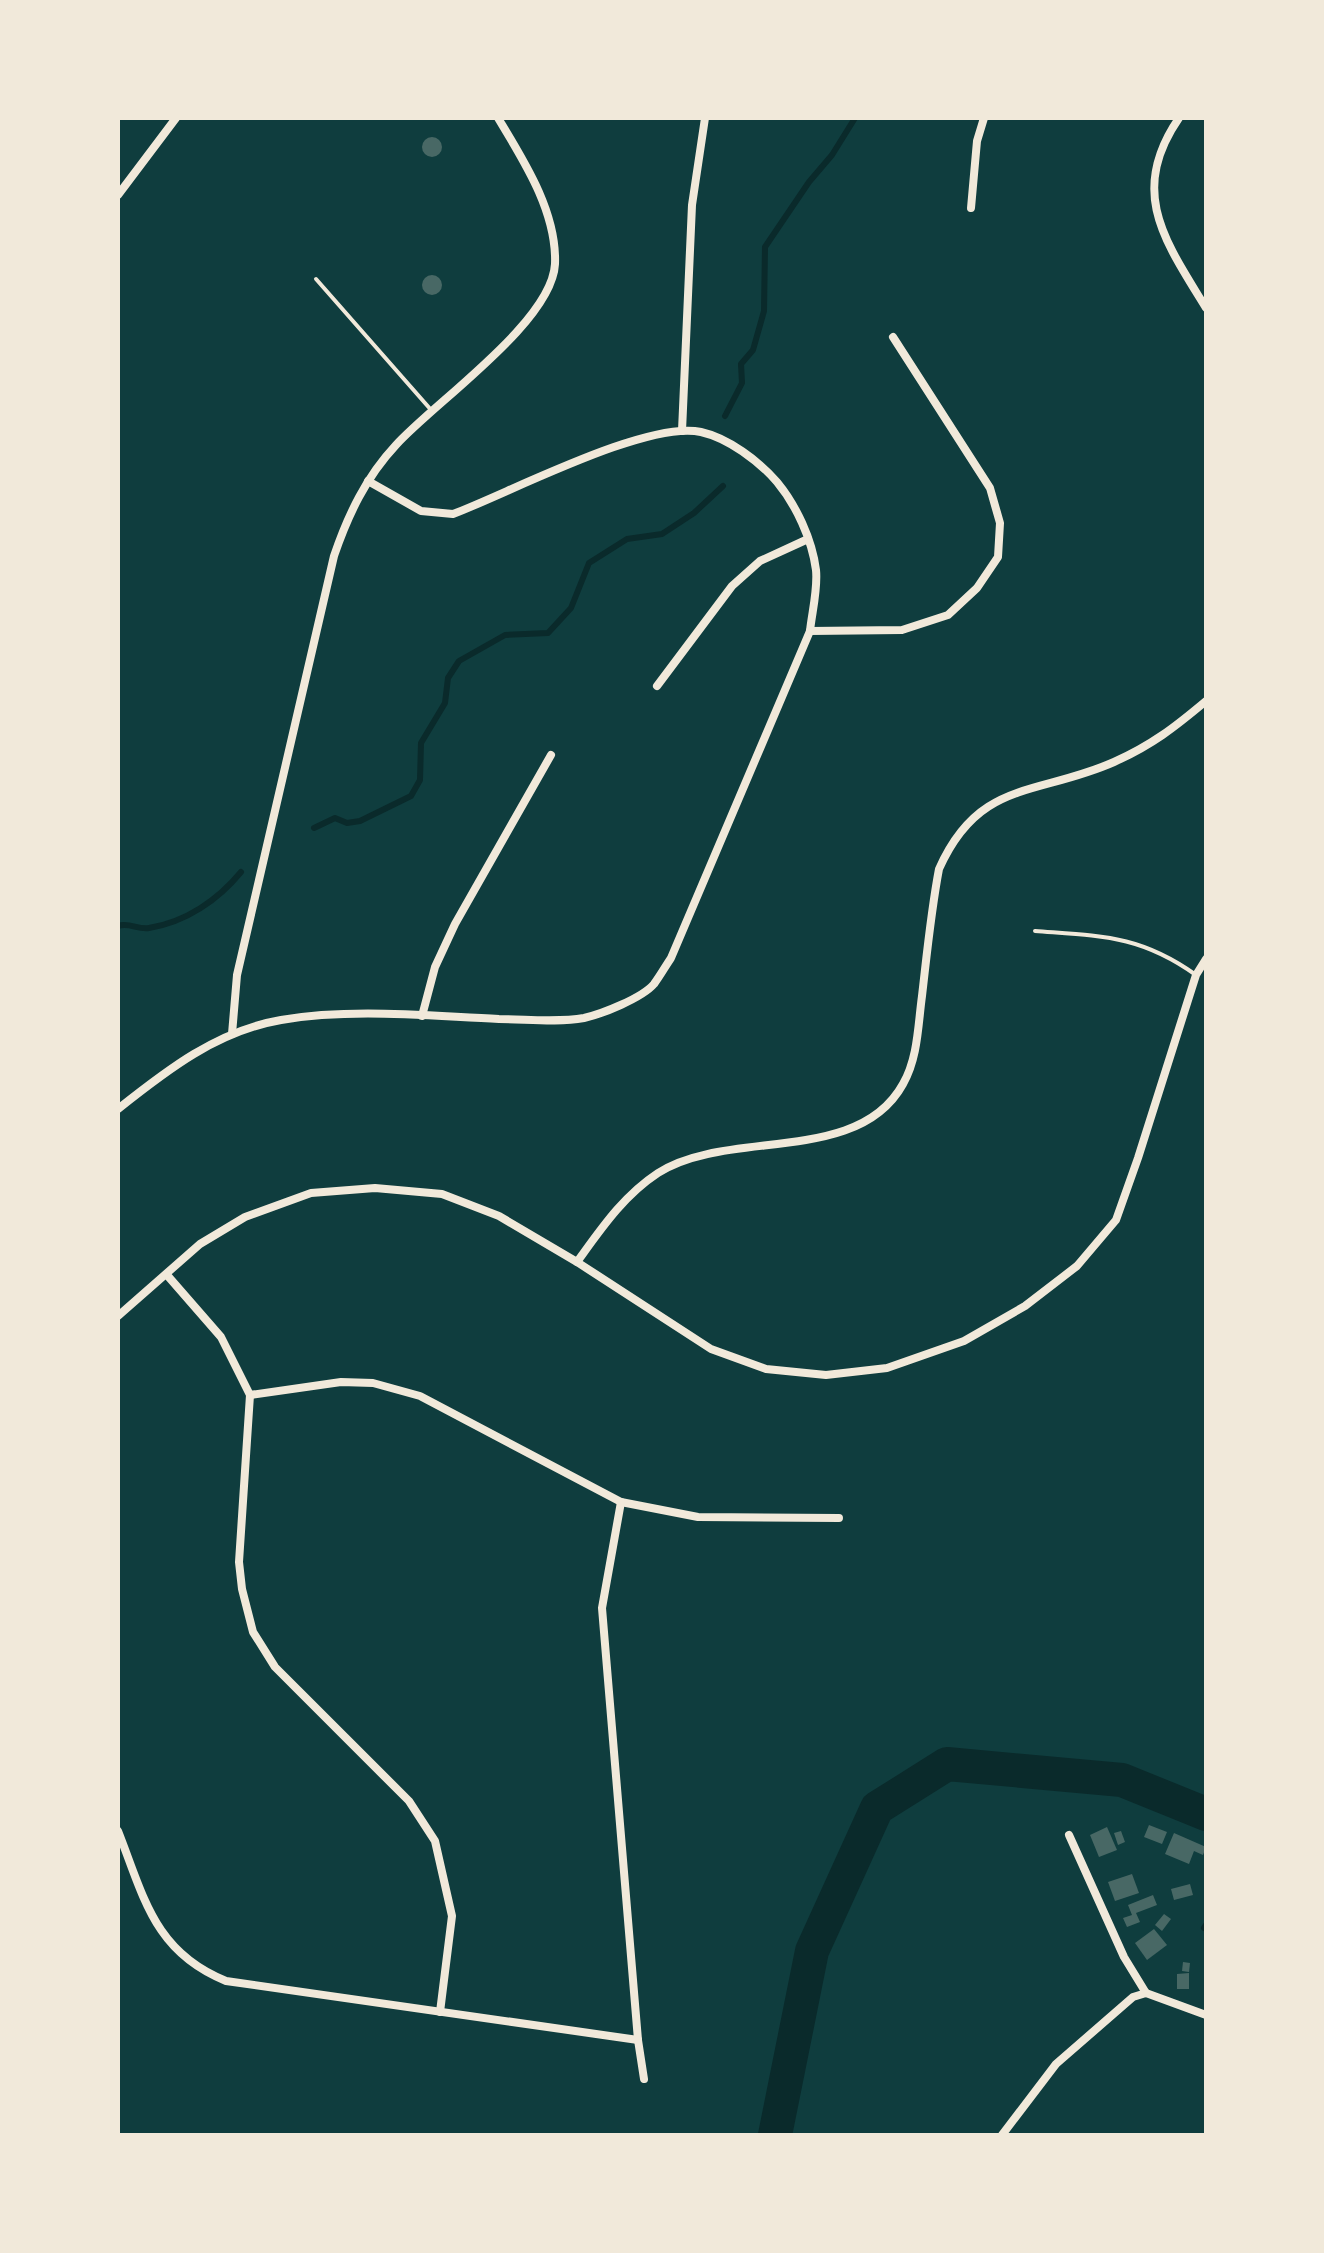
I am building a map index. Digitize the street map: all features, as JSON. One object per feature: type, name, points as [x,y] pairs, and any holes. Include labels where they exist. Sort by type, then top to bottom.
[{"type":"street","points":[[118,195],[176,118]]},
{"type":"street","points":[[232,1034],[237,975],[331,572],[347,517],[368,481],[395,445],[522,326],[545,298],[555,267],[554,233],[527,167],[498,118]]},
{"type":"street","points":[[682,431],[692,205],[705,118]]},
{"type":"street","points":[[971,208],[977,141],[984,118]]},
{"type":"street","points":[[1179,118],[1158,154],[1154,194],[1163,232],[1206,308]]},
{"type":"street","points":[[810,631],[902,630],[948,615],[977,588],[998,557],[1000,523],[990,488],[893,337]]},
{"type":"street","points":[[118,1109],[163,1073],[232,1034],[279,1020],[328,1014],[542,1020],[584,1018],[626,1002],[653,986],[671,958],[810,631],[816,572],[808,539],[789,496],[767,471],[733,446],[701,432],[682,431],[627,443],[453,514],[421,511],[368,481]]},
{"type":"street","points":[[657,686],[732,586],[760,561],[808,539]]},
{"type":"street","points":[[577,1262],[621,1202],[659,1172],[703,1154],[833,1135],[876,1115],[902,1086],[915,1053],[939,869],[950,844],[969,819],[995,801],[1111,764],[1155,742],[1206,701]]},
{"type":"street","points":[[422,1016],[435,967],[455,924],[551,755]]},
{"type":"street","points":[[118,1316],[200,1244],[245,1217],[311,1193],[375,1188],[442,1194],[499,1216],[577,1262],[711,1349],[766,1369],[826,1375],[887,1368],[964,1341],[1025,1306],[1077,1266],[1116,1220],[1196,975],[1206,959]]},
{"type":"street","points":[[167,1275],[221,1337],[250,1395],[239,1562],[253,1632],[275,1667],[409,1801],[435,1841],[452,1916],[440,2012]]},
{"type":"street","points":[[250,1395],[341,1382],[373,1383],[420,1396],[621,1502],[698,1517],[839,1518]]},
{"type":"street","points":[[621,1502],[607,1565],[602,1608],[638,2040],[644,2079]]},
{"type":"street","points":[[118,1831],[161,1933],[173,1948],[208,1974],[240,1984],[638,2040]]},
{"type":"street","points":[[1069,1835],[1124,1957],[1146,1993]]},
{"type":"street","points":[[1002,2135],[1056,2064],[1133,1997],[1146,1993],[1206,2015]]},
{"type":"lane","points":[[316,279],[432,411]]},
{"type":"lane","points":[[1035,931],[1116,938],[1147,946],[1196,975]]},
{"type":"building","points":[[432,137],[439,140],[442,147],[439,154],[432,157],[425,154],[422,147],[425,140]]},
{"type":"building","points":[[432,275],[439,278],[442,285],[439,292],[432,295],[425,292],[422,285],[425,278]]},
{"type":"building","points":[[1149,1825],[1167,1832],[1162,1844],[1144,1837]]},
{"type":"building","points":[[1107,1827],[1117,1850],[1099,1857],[1090,1835]]},
{"type":"building","points":[[1121,1831],[1125,1842],[1118,1845],[1114,1833]]},
{"type":"building","points":[[1174,1833],[1206,1847],[1203,1855],[1194,1851],[1189,1864],[1165,1854]]},
{"type":"building","points":[[1132,1874],[1139,1893],[1115,1901],[1108,1882]]},
{"type":"building","points":[[1190,1884],[1193,1895],[1174,1900],[1171,1889]]},
{"type":"building","points":[[1153,1895],[1157,1905],[1136,1913],[1140,1922],[1127,1927],[1123,1918],[1132,1915],[1128,1905]]},
{"type":"building","points":[[1164,1914],[1171,1919],[1162,1931],[1155,1925]]},
{"type":"building","points":[[1154,1929],[1167,1945],[1147,1960],[1135,1943]]},
{"type":"building","points":[[1183,1962],[1190,1963],[1189,1972],[1182,1971]]},
{"type":"building","points":[[1189,1973],[1189,1989],[1177,1989],[1177,1974]]},
{"type":"waterway","points":[[725,416],[742,383],[741,364],[753,350],[764,311],[765,247],[855,118]]},
{"type":"waterway","points":[[314,828],[335,818],[347,823],[360,821],[411,796],[420,780],[421,743],[445,703],[448,678],[459,661],[505,635],[548,633],[571,608],[589,563],[627,539],[662,534],[694,513],[723,486]]},
{"type":"waterway","points":[[118,926],[149,928],[176,921],[212,900],[241,872]]},
{"type":"waterway","points":[[775,2135],[812,1951],[877,1808],[947,1764],[1122,1780],[1206,1814]]}]
